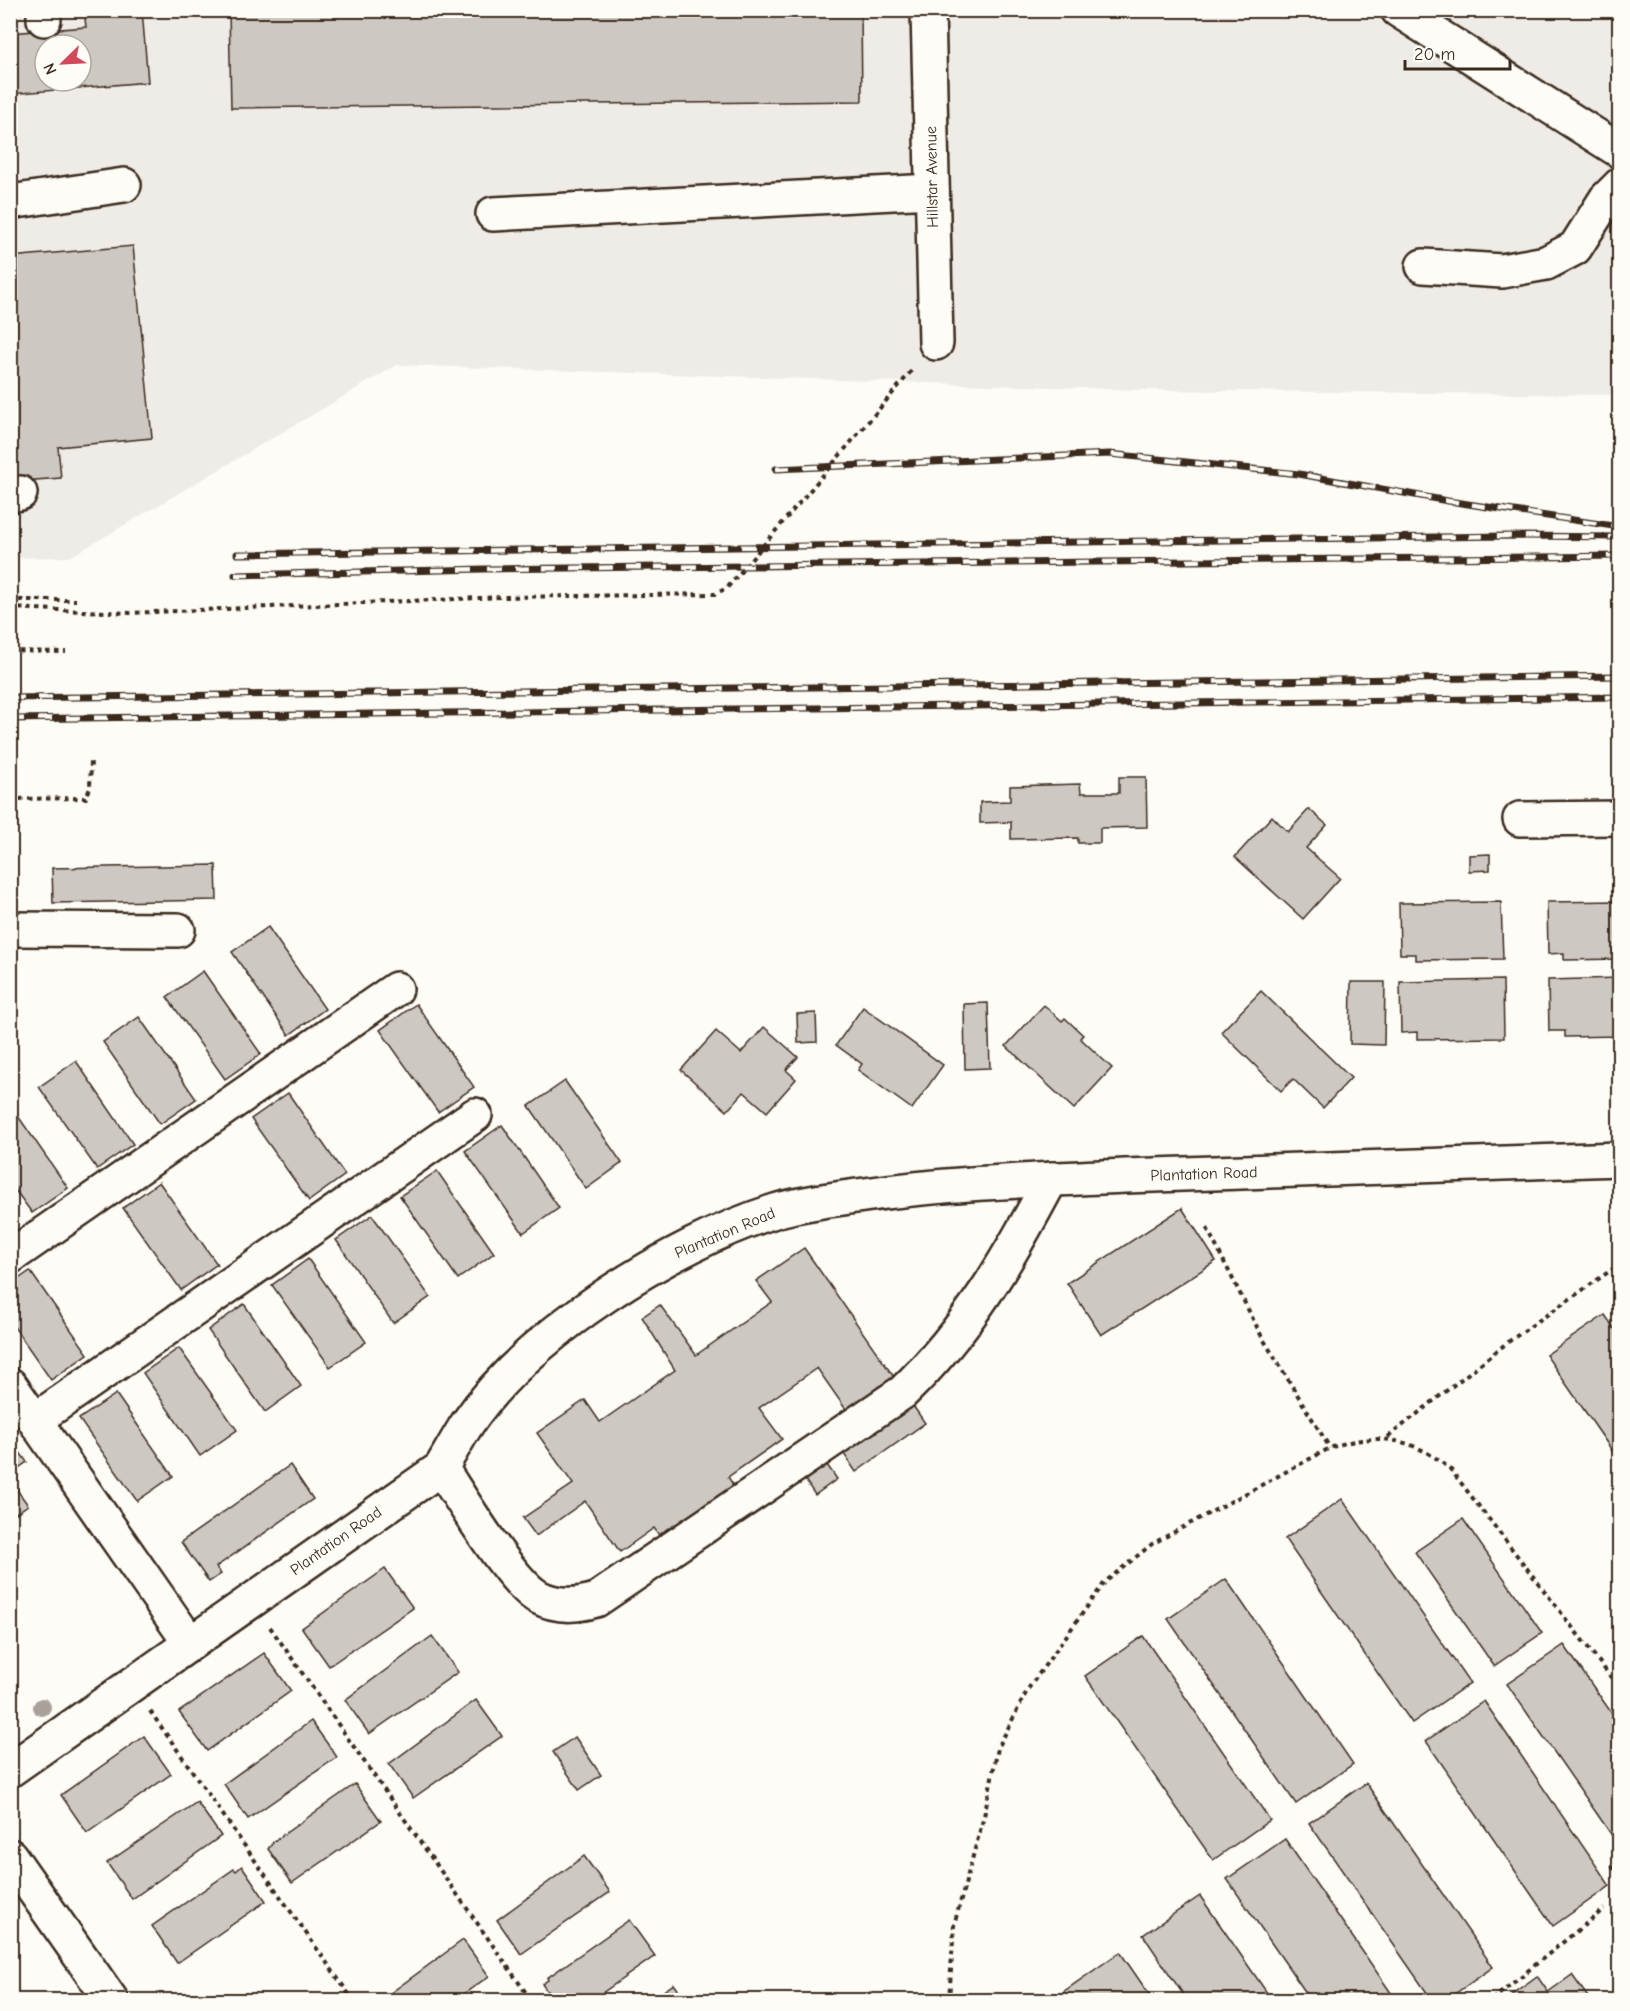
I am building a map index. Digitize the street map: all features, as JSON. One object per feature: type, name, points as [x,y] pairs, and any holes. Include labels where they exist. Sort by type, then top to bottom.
[{"type":"street","name":"Hillstar Avenue","points":[[928,10],[936,343]]},
{"type":"street","points":[[1398,10],[1620,151]]},
{"type":"street","points":[[10,202],[124,185]]},
{"type":"street","points":[[1423,266],[1502,271],[1546,262],[1575,248],[1606,199],[1620,185]]},
{"type":"street","points":[[493,214],[932,191]]},
{"type":"street","points":[[1520,819],[1620,818]]},
{"type":"street","points":[[10,929],[178,930]]},
{"type":"street","points":[[10,1257],[396,988]]},
{"type":"street","points":[[35,1420],[475,1115]]},
{"type":"street","name":"Plantation Road","points":[[10,1770],[441,1468],[468,1422],[502,1383],[539,1348],[620,1285],[704,1239],[776,1210],[932,1186],[1051,1179],[1620,1159]]},
{"type":"street","points":[[441,1468],[526,1588],[551,1602],[566,1605],[596,1600],[903,1392],[945,1349],[988,1293],[1051,1179]]},
{"type":"street","points":[[10,1385],[190,1643]]},
{"type":"street","points":[[10,1856],[111,2001]]},
{"type":"path","points":[[10,608],[130,613],[503,597],[715,594],[727,588],[936,343]]},
{"type":"path","points":[[10,600],[76,600]]},
{"type":"path","points":[[10,651],[66,652]]},
{"type":"path","points":[[10,799],[86,798],[90,788],[91,760]]},
{"type":"path","points":[[1207,1228],[1262,1337],[1330,1448]]},
{"type":"path","points":[[1387,1438],[1508,1342],[1620,1264]]},
{"type":"path","points":[[949,2001],[954,1925],[984,1816],[998,1748],[1028,1689],[1105,1582],[1152,1544],[1330,1448],[1348,1441],[1387,1438],[1422,1448],[1451,1470],[1620,1689]]},
{"type":"path","points":[[252,1600],[531,2001]]},
{"type":"path","points":[[132,1684],[353,2001]]},
{"type":"path","points":[[1612,1866],[1620,1877]]},
{"type":"path","points":[[1492,2001],[1604,1909]]},
{"type":"shaded area","points":[[10,11],[1619,11],[1619,395],[1140,390],[397,365],[70,557],[11,558]]},
{"type":"building","points":[[84,10],[142,10],[148,82],[93,87],[93,33],[33,33],[33,92],[10,94],[10,33],[86,27]]},
{"type":"building","points":[[229,10],[861,10],[862,101],[231,108]]},
{"type":"building","points":[[133,246],[152,438],[58,447],[61,478],[10,482],[10,257]]},
{"type":"building","points":[[1119,777],[1146,777],[1147,827],[1100,828],[1100,843],[1078,843],[1078,838],[1011,839],[1011,822],[980,823],[980,802],[1010,801],[1010,786],[1080,784],[1081,793],[1119,793]]},
{"type":"building","points":[[1309,809],[1327,825],[1306,848],[1340,878],[1303,919],[1235,857],[1272,816],[1288,832]]},
{"type":"building","points":[[1490,854],[1490,870],[1469,871],[1469,855]]},
{"type":"building","points":[[216,865],[217,900],[53,903],[52,868]]},
{"type":"building","points":[[1620,901],[1620,959],[1564,960],[1564,953],[1548,954],[1547,902]]},
{"type":"building","points":[[1501,902],[1503,959],[1416,960],[1416,954],[1400,954],[1399,903]]},
{"type":"building","points":[[268,927],[325,1009],[289,1035],[232,952]]},
{"type":"building","points":[[203,971],[261,1054],[225,1079],[167,997]]},
{"type":"building","points":[[1620,978],[1620,1036],[1565,1037],[1565,1031],[1549,1031],[1548,980]]},
{"type":"building","points":[[1503,980],[1504,1038],[1417,1039],[1417,1032],[1401,1033],[1400,982]]},
{"type":"building","points":[[1351,982],[1385,982],[1384,1045],[1350,1044]]},
{"type":"building","points":[[1261,991],[1351,1078],[1323,1108],[1293,1079],[1281,1091],[1221,1032]]},
{"type":"building","points":[[988,1003],[990,1068],[965,1069],[964,1004]]},
{"type":"building","points":[[416,1004],[474,1087],[438,1112],[380,1030]]},
{"type":"building","points":[[1044,1005],[1062,1021],[1065,1018],[1083,1035],[1080,1038],[1112,1068],[1074,1109],[1006,1046]]},
{"type":"building","points":[[863,1007],[943,1065],[912,1109],[858,1070],[862,1064],[836,1045]]},
{"type":"building","points":[[816,1013],[817,1042],[798,1043],[797,1014]]},
{"type":"building","points":[[139,1017],[196,1099],[160,1124],[103,1042]]},
{"type":"building","points":[[764,1027],[798,1057],[786,1070],[796,1079],[767,1112],[744,1092],[727,1111],[681,1070],[716,1031],[741,1053]]},
{"type":"building","points":[[76,1061],[133,1144],[97,1169],[39,1087]]},
{"type":"building","points":[[565,1081],[622,1163],[586,1189],[529,1106]]},
{"type":"building","points":[[288,1093],[345,1175],[309,1201],[251,1119]]},
{"type":"building","points":[[11,1106],[68,1188],[32,1213],[10,1183]]},
{"type":"building","points":[[502,1125],[559,1208],[523,1233],[465,1151]]},
{"type":"building","points":[[437,1171],[494,1253],[458,1279],[400,1196]]},
{"type":"building","points":[[159,1182],[217,1264],[181,1290],[123,1208]]},
{"type":"building","points":[[1182,1208],[1216,1261],[1101,1335],[1067,1283]]},
{"type":"building","points":[[372,1215],[430,1297],[393,1323],[336,1240]]},
{"type":"building","points":[[804,1248],[896,1380],[849,1414],[817,1368],[759,1408],[782,1439],[728,1477],[736,1489],[672,1534],[668,1528],[659,1535],[654,1528],[620,1552],[585,1501],[536,1536],[523,1518],[573,1484],[537,1433],[585,1400],[600,1422],[675,1370],[642,1317],[660,1305],[696,1355],[772,1302],[756,1281]]},
{"type":"building","points":[[308,1259],[366,1342],[330,1367],[272,1285]]},
{"type":"building","points":[[30,1271],[88,1354],[51,1380],[10,1321],[10,1285]]},
{"type":"building","points":[[244,1304],[301,1386],[265,1412],[208,1330]]},
{"type":"building","points":[[1605,1315],[1620,1337],[1620,1462],[1546,1355]]},
{"type":"building","points":[[179,1348],[237,1430],[200,1456],[143,1373]]},
{"type":"building","points":[[116,1394],[173,1476],[137,1501],[79,1419]]},
{"type":"building","points":[[909,1400],[925,1423],[856,1472],[840,1448]]},
{"type":"building","points":[[10,1439],[27,1462],[10,1474]]},
{"type":"building","points":[[825,1462],[837,1479],[815,1495],[803,1477]]},
{"type":"building","points":[[290,1465],[313,1499],[216,1567],[221,1574],[209,1582],[181,1542]]},
{"type":"building","points":[[10,1480],[28,1505],[10,1517]]},
{"type":"building","points":[[1342,1499],[1470,1683],[1412,1723],[1285,1539]]},
{"type":"building","points":[[1463,1519],[1542,1633],[1494,1666],[1415,1552]]},
{"type":"building","points":[[385,1569],[413,1608],[329,1666],[302,1628]]},
{"type":"building","points":[[1226,1579],[1353,1764],[1296,1804],[1168,1619]]},
{"type":"building","points":[[432,1636],[458,1672],[369,1734],[345,1700]]},
{"type":"building","points":[[1143,1636],[1270,1820],[1213,1860],[1085,1676]]},
{"type":"building","points":[[1564,1645],[1620,1725],[1620,1847],[1507,1684]]},
{"type":"building","points":[[264,1653],[291,1691],[207,1751],[179,1712]]},
{"type":"building","points":[[476,1700],[502,1736],[413,1798],[389,1764]]},
{"type":"building","points":[[1484,1701],[1610,1886],[1553,1926],[1426,1741]]},
{"type":"building","points":[[311,1721],[337,1757],[248,1819],[224,1784]]},
{"type":"building","points":[[144,1736],[171,1774],[87,1833],[61,1795]]},
{"type":"building","points":[[575,1737],[601,1775],[579,1790],[553,1752]]},
{"type":"building","points":[[1366,1783],[1493,1967],[1446,2000],[1432,2000],[1309,1823]]},
{"type":"building","points":[[355,1784],[381,1821],[292,1883],[268,1849],[273,1842]]},
{"type":"building","points":[[197,1802],[221,1836],[132,1899],[107,1863]]},
{"type":"building","points":[[1285,1839],[1396,2000],[1311,2000],[1227,1879]]},
{"type":"building","points":[[584,1856],[610,1892],[521,1954],[497,1920]]},
{"type":"building","points":[[242,1866],[266,1901],[177,1963],[152,1926],[234,1869],[236,1871]]},
{"type":"building","points":[[1200,1896],[1272,2000],[1187,2000],[1143,1935]]},
{"type":"building","points":[[629,1920],[655,1956],[592,2000],[553,2000],[542,1984],[548,1980],[547,1978]]},
{"type":"building","points":[[463,1940],[489,1976],[455,2000],[381,2000]]},
{"type":"building","points":[[1120,1952],[1153,2000],[1068,2000],[1063,1992]]},
{"type":"building","points":[[1572,1975],[1590,2000],[1516,2000],[1512,1994],[1537,1976],[1548,1992]]},
{"type":"building","points":[[674,1984],[686,2000],[650,2000]]},
{"type":"railway","points":[[776,469],[1110,454],[1299,474],[1448,501],[1620,527]]},
{"type":"railway","points":[[237,554],[1507,536],[1620,537]]},
{"type":"railway","points":[[235,575],[484,569],[1620,556]]},
{"type":"railway","points":[[10,698],[1620,676]]},
{"type":"railway","points":[[10,719],[1620,697]]}]
